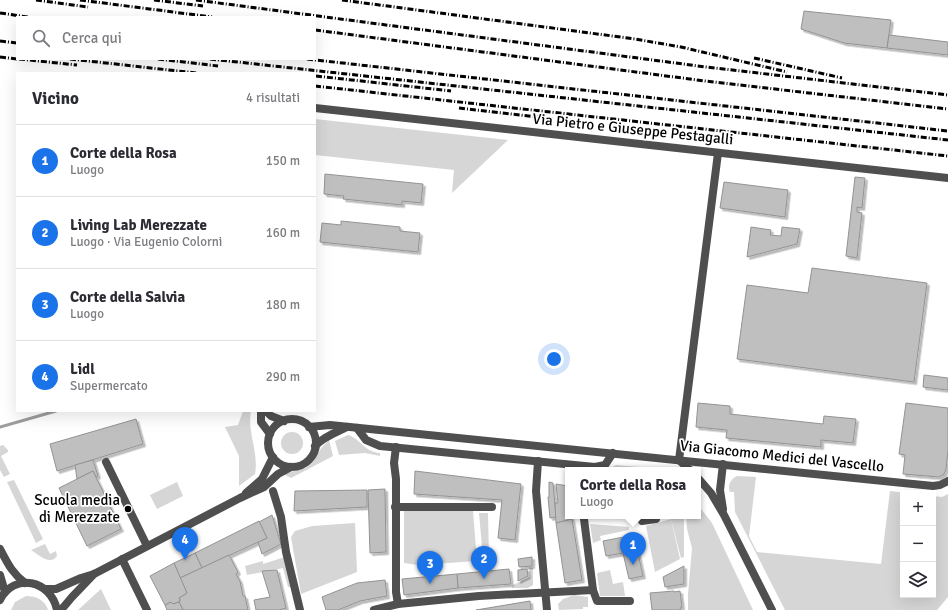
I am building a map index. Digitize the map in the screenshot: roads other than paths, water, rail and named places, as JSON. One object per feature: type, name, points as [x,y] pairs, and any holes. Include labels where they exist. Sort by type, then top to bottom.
[{"type":"street","name":"Via Pietro e Giuseppe Pestagalli","points":[[316,108],[948,178]]},
{"type":"street","points":[[687,467],[679,460],[718,153]]},
{"type":"street","points":[[261,412],[261,422],[270,434]]},
{"type":"street","points":[[267,412],[271,416],[284,421]]},
{"type":"street","points":[[291,467],[281,464],[272,457],[268,446],[270,434],[275,426],[284,421],[296,420],[305,423],[314,435],[315,446]]},
{"type":"street","name":"Via Giacomo Medici del Vascello","points":[[309,427],[330,425],[936,486],[944,484],[948,481]]},
{"type":"street","points":[[45,589],[56,589],[94,574],[264,487],[278,474],[291,467],[298,466],[306,462],[310,458],[319,441],[348,427]]},
{"type":"street","points":[[357,428],[366,440],[374,444],[538,461],[598,466],[604,465],[612,453]]},
{"type":"street","points":[[396,447],[396,592],[398,604]]},
{"type":"street","points":[[240,498],[262,479],[272,457]]},
{"type":"street","points":[[538,461],[536,491],[546,610]]},
{"type":"street","points":[[106,462],[147,546]]},
{"type":"street","points":[[723,464],[720,490],[724,515]]},
{"type":"street","points":[[701,481],[711,493],[724,515],[772,610]]},
{"type":"street","points":[[273,491],[281,517],[286,552],[300,610]]},
{"type":"street","points":[[395,507],[492,507]]},
{"type":"street","points":[[584,519],[593,590],[597,601],[630,601]]},
{"type":"street","points":[[642,521],[656,519]]},
{"type":"street","points":[[0,549],[14,575],[25,583]]},
{"type":"street","points":[[122,559],[147,610]]},
{"type":"street","points":[[61,610],[94,574]]},
{"type":"street","points":[[0,575],[5,592]]},
{"type":"street","points":[[0,600],[5,592],[18,584],[36,584],[45,589],[53,598],[57,610]]},
{"type":"street","points":[[374,610],[398,604],[479,596],[593,590]]},
{"type":"waterway","points":[[0,427],[52,412]]},
{"type":"railway","points":[[36,0],[88,7]]},
{"type":"railway","points":[[80,0],[204,16]]},
{"type":"railway","points":[[154,0],[203,6]]},
{"type":"railway","points":[[196,0],[706,67],[948,95]]},
{"type":"railway","points":[[342,0],[635,39],[681,47],[787,72]]},
{"type":"railway","points":[[0,13],[21,16]]},
{"type":"railway","points":[[316,30],[705,81],[948,109]]},
{"type":"railway","points":[[0,41],[16,43]]},
{"type":"railway","points":[[0,57],[16,59]]},
{"type":"railway","points":[[754,58],[842,78]]},
{"type":"railway","points":[[29,60],[77,65]]},
{"type":"railway","points":[[79,60],[187,72]]},
{"type":"railway","points":[[167,60],[218,66]]},
{"type":"railway","points":[[219,60],[948,140]]},
{"type":"railway","points":[[316,60],[948,131]]},
{"type":"railway","points":[[316,76],[451,91]]},
{"type":"railway","points":[[316,86],[948,156]]},
{"type":"railway","points":[[459,108],[554,119]]},
{"type":"place","name":"Scuola media di Merezzate","points":[[128,509]]},
{"type":"place","name":"Lidl","points":[[185,560]]},
{"type":"place","name":"Corte della Rosa","points":[[633,565]]},
{"type":"place","name":"Living Lab Merezzate","points":[[484,579]]},
{"type":"place","name":"Corte della Salvia","points":[[430,584]]}]
